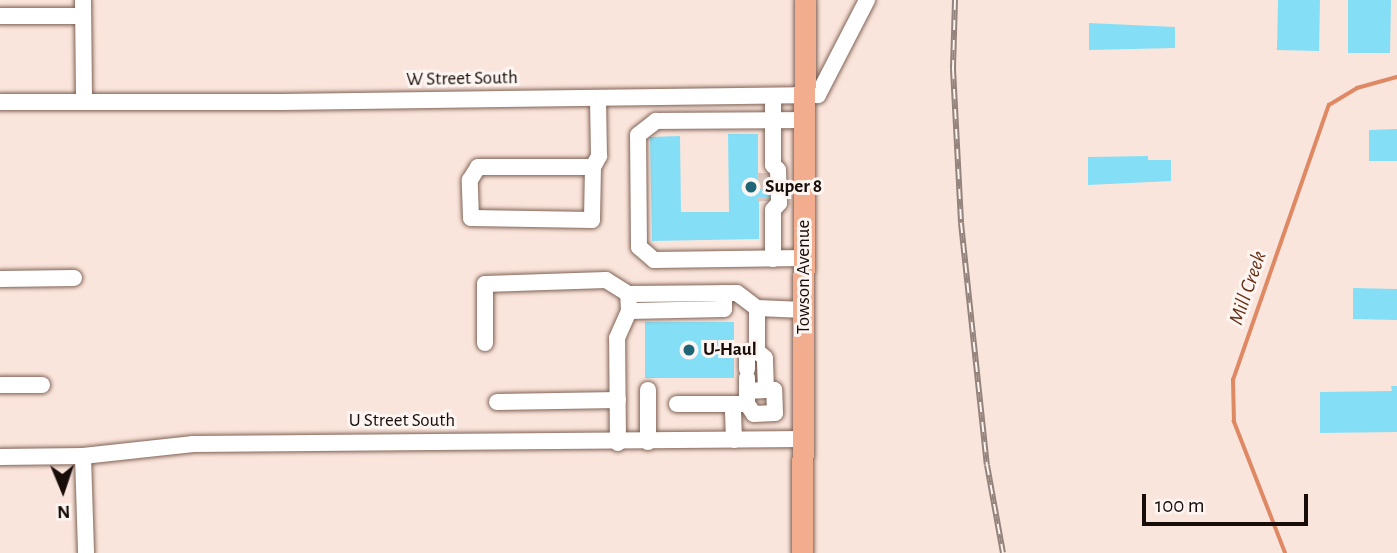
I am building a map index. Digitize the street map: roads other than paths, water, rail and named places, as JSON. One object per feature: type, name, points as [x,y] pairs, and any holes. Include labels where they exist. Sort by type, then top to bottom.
[{"type":"main road","name":"Towson Avenue","points":[[802,553],[805,0]]},
{"type":"street","points":[[805,96],[818,95],[867,0]]},
{"type":"street","points":[[0,16],[83,8],[84,101]]},
{"type":"street","points":[[773,96],[769,169],[778,170],[779,203],[770,205],[773,259]]},
{"type":"street","name":"W Street South","points":[[0,102],[805,96]]},
{"type":"street","points":[[593,167],[478,167],[470,180],[471,218],[592,220],[593,167],[599,156],[598,98]]},
{"type":"street","points":[[804,258],[654,260],[639,247],[638,135],[656,121],[805,120]]},
{"type":"street","points":[[0,279],[74,278]]},
{"type":"street","points":[[485,343],[485,284],[607,281],[628,302]]},
{"type":"street","points":[[628,302],[737,293],[757,308],[804,310]]},
{"type":"street","points":[[618,443],[617,338],[628,302]]},
{"type":"street","points":[[757,308],[757,351],[765,358],[765,390]]},
{"type":"street","points":[[734,440],[744,389],[747,355],[757,351]]},
{"type":"street","points":[[0,385],[42,385]]},
{"type":"street","points":[[677,404],[744,389],[774,390],[775,413],[754,414],[744,389]]},
{"type":"street","points":[[648,390],[648,442]]},
{"type":"street","points":[[497,402],[618,401]]},
{"type":"street","name":"U Street South","points":[[0,457],[83,456],[193,444],[618,443],[804,439]]},
{"type":"street","points":[[83,456],[86,553]]},
{"type":"waterway","name":"Mill Creek","points":[[1285,553],[1234,422],[1233,380],[1329,105],[1357,88],[1397,77]]},
{"type":"tunnel","points":[[765,173],[766,201]]},
{"type":"railway","points":[[955,0],[953,69],[961,223],[987,465],[1003,553]]},
{"type":"place","name":"Super 8","points":[[751,187]]},
{"type":"place","name":"U-Haul","points":[[689,350]]}]
